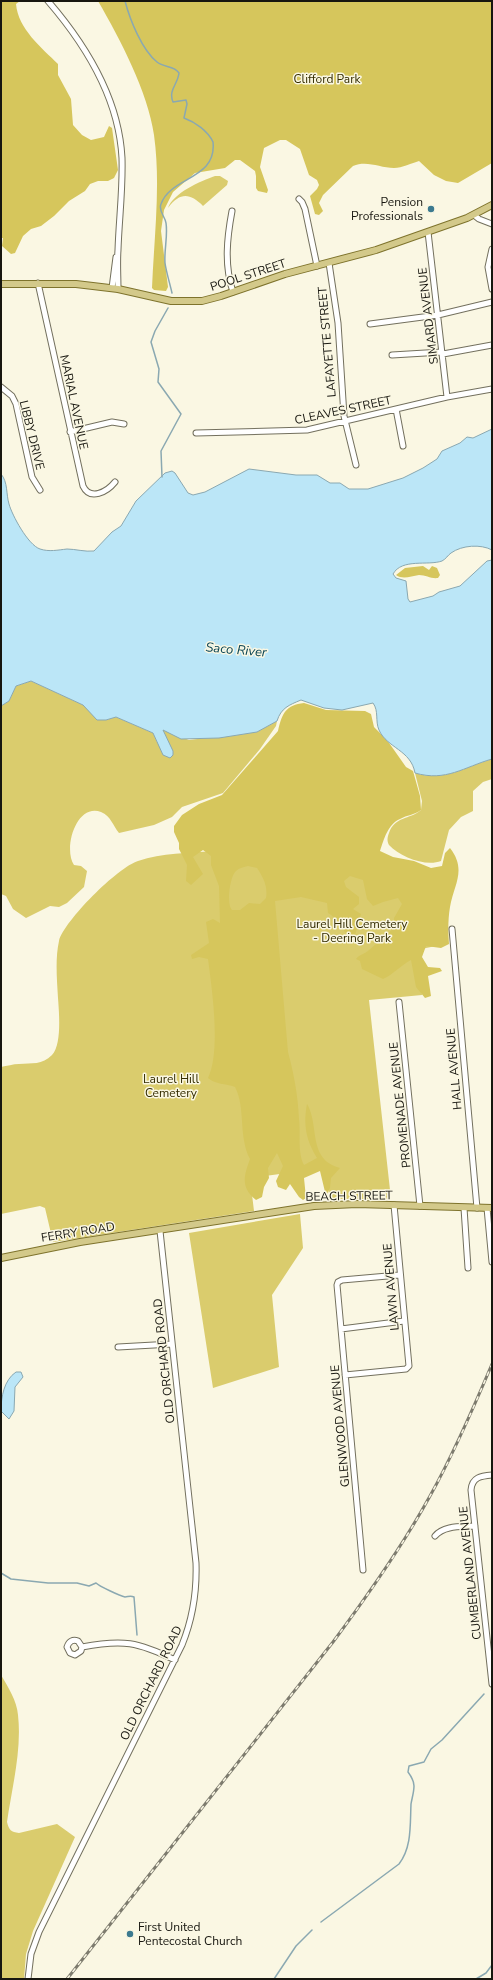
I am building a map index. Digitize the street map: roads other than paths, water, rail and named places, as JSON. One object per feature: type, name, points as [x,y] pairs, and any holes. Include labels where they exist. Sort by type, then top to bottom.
[{"type":"main road","name":"POOL STREET","points":[[1,284],[76,284],[115,289],[188,302],[212,299],[285,274],[359,255],[428,232],[474,215],[492,205]]},
{"type":"main road","name":"BEACH STREET","points":[[160,1231],[309,1206],[345,1204],[490,1208]]},
{"type":"main road","name":"FERRY ROAD","points":[[1,1258],[74,1243],[160,1231]]},
{"type":"street","points":[[48,1],[71,30],[90,60],[106,91],[115,116],[121,148],[122,168],[115,289]]},
{"type":"street","points":[[298,199],[302,202],[305,208],[317,266]]},
{"type":"street","points":[[232,211],[227,238],[228,274],[233,292]]},
{"type":"street","points":[[474,215],[479,219],[492,224]]},
{"type":"street","name":"SIMARD AVENUE","points":[[428,232],[447,397]]},
{"type":"street","points":[[492,249],[488,266],[492,289]]},
{"type":"street","name":"LAFAYETTE STREET","points":[[330,263],[338,323],[344,416],[356,465]]},
{"type":"street","name":"MARIAL AVENUE","points":[[38,283],[70,432],[84,489],[90,493],[100,493],[108,490],[115,482]]},
{"type":"street","points":[[370,324],[438,315],[492,302]]},
{"type":"street","points":[[392,355],[442,353],[492,345]]},
{"type":"street","name":"LIBBY DRIVE","points":[[1,387],[10,395],[16,404],[32,477],[40,490]]},
{"type":"street","name":"CLEAVES STREET","points":[[196,433],[298,430],[346,421],[447,397],[492,389]]},
{"type":"street","points":[[396,409],[403,446]]},
{"type":"street","points":[[70,432],[112,422],[124,424]]},
{"type":"street","name":"HALL AVENUE","points":[[452,929],[477,1208]]},
{"type":"street","name":"PROMENADE AVENUE","points":[[399,1002],[420,1206]]},
{"type":"street","name":"LAWN AVENUE","points":[[345,1375],[408,1368],[394,1205]]},
{"type":"street","points":[[464,1208],[468,1268]]},
{"type":"street","points":[[490,1208],[492,1262]]},
{"type":"street","name":"OLD ORCHARD ROAD","points":[[28,1979],[31,1954],[39,1932],[175,1660],[187,1633],[192,1617],[196,1594],[197,1574],[160,1231]]},
{"type":"street","name":"GLENWOOD AVENUE","points":[[363,1570],[337,1286],[338,1282],[342,1280],[399,1275]]},
{"type":"street","points":[[341,1329],[404,1321]]},
{"type":"street","points":[[118,1347],[172,1344]]},
{"type":"street","name":"CUMBERLAND AVENUE","points":[[492,1475],[478,1478],[472,1485],[492,1684]]},
{"type":"street","points":[[435,1536],[447,1528],[475,1526]]},
{"type":"street","points":[[82,1647],[113,1642],[136,1643],[175,1660]]},
{"type":"water","name":"Saco River","points":[[492,429],[492,550],[477,546],[460,548],[455,550],[442,561],[409,564],[397,569],[393,574],[396,578],[406,581],[408,599],[410,602],[433,596],[439,592],[460,586],[487,561],[492,560],[492,759],[446,775],[436,776],[415,773],[413,765],[409,759],[387,741],[379,730],[376,709],[373,703],[342,710],[324,708],[301,700],[289,705],[283,710],[277,721],[257,732],[219,738],[181,739],[163,730],[173,751],[173,755],[170,758],[163,755],[153,733],[116,717],[106,720],[97,720],[83,705],[31,681],[16,686],[9,701],[1,706],[1,474],[6,484],[9,504],[13,515],[21,529],[35,546],[40,549],[47,550],[67,549],[94,551],[112,532],[121,526],[136,501],[165,473],[172,471],[175,473],[188,493],[193,495],[205,492],[249,469],[296,475],[317,475],[330,483],[340,483],[349,489],[368,489],[403,478],[423,468],[437,459],[442,451],[460,443],[467,437],[473,438]]},
{"type":"water","points":[[16,1372],[21,1372],[23,1377],[15,1387],[14,1411],[9,1419],[1,1411],[2,1400],[6,1384]]},
{"type":"waterway","points":[[125,1],[133,25],[146,50],[157,62],[177,70],[179,73],[172,90],[173,102],[186,100],[187,104],[184,118],[201,127],[213,142],[212,154],[208,164],[201,171],[174,188],[166,195],[160,207],[165,220],[165,263],[172,293]]},
{"type":"waterway","points":[[162,477],[161,451],[181,414],[158,382],[159,369],[151,342],[155,331],[168,308]]},
{"type":"waterway","points":[[1,1573],[11,1579],[48,1583],[77,1583],[89,1586],[96,1583],[122,1596],[134,1597],[137,1635]]},
{"type":"waterway","points":[[321,1922],[399,1864],[406,1850],[410,1836],[411,1804],[414,1786],[413,1780],[408,1772],[409,1766],[424,1762],[431,1749],[442,1740],[484,1694]]},
{"type":"waterway","points":[[274,1979],[296,1946],[312,1930]]},
{"type":"waterway","points":[[476,1979],[486,1973],[492,1965]]},
{"type":"railway","points":[[67,1979],[333,1642],[372,1589],[408,1534],[439,1480],[463,1431],[492,1364]]},
{"type":"place","name":"Pension Professionals","points":[[431,209]]},
{"type":"place","name":"First United Pentecostal Church","points":[[130,1934]]},
{"type":"park label","name":"Clifford Park","points":[[327,79]]},
{"type":"park label","name":"Laurel Hill Cemetery - Deering Park","points":[[352,931]]},
{"type":"park label","name":"Laurel Hill Cemetery","points":[[171,1086]]}]
